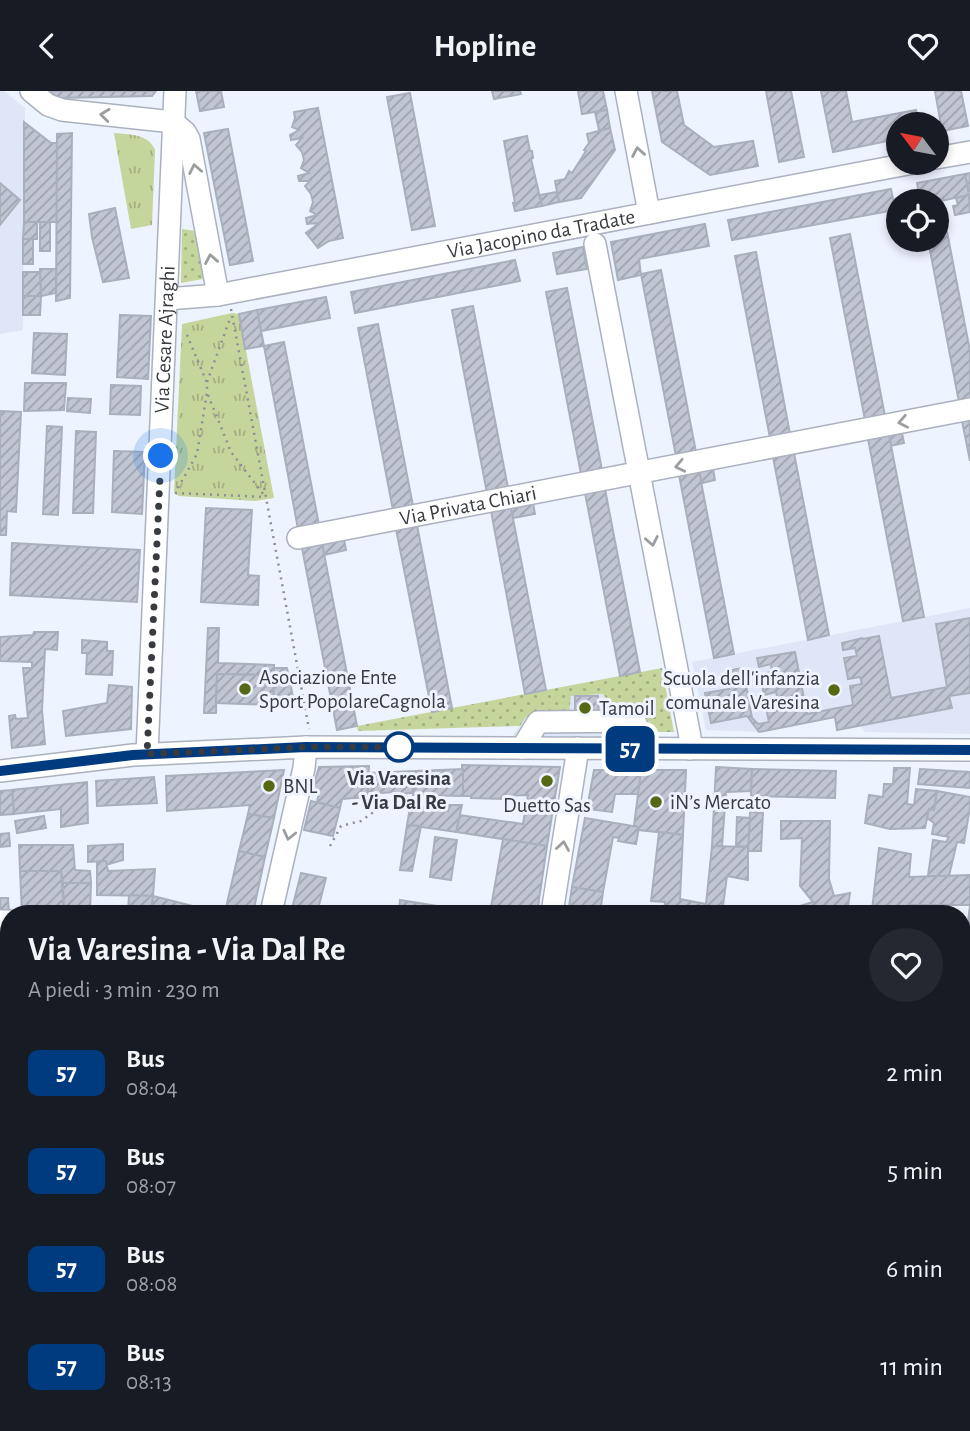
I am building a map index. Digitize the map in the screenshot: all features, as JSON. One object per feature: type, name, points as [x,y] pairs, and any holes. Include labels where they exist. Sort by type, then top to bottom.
[{"type":"street","points":[[31,91],[48,105],[62,110],[173,122]]},
{"type":"street","name":"Via Cesare Ajraghi","points":[[147,754],[175,91]]},
{"type":"street","points":[[626,91],[649,213]]},
{"type":"street","name":"Via Cesare Ajraghi","points":[[173,122],[186,132],[189,139],[205,223],[224,300]]},
{"type":"street","points":[[949,156],[970,152]]},
{"type":"street","name":"Via Jacopino da Tradate","points":[[167,299],[224,300],[649,213],[886,168]]},
{"type":"street","points":[[170,217],[189,218],[205,223]]},
{"type":"street","points":[[595,244],[690,743]]},
{"type":"street","name":"Via Privata Chiari","points":[[298,538],[970,409]]},
{"type":"street","points":[[522,748],[538,722],[635,721],[645,749]]},
{"type":"street","points":[[273,905],[308,740]]},
{"type":"street","points":[[0,771],[147,754],[308,740],[522,748],[645,749],[690,743],[970,750]]},
{"type":"street","points":[[553,905],[578,748]]},
{"type":"path","points":[[224,300],[232,313],[308,740]]},
{"type":"path","points":[[232,313],[207,383],[197,454],[174,493],[266,497]]},
{"type":"path","points":[[182,324],[207,383]]},
{"type":"path","points":[[207,393],[231,452],[266,497]]},
{"type":"path","points":[[330,846],[341,826],[361,821],[388,801]]},
{"type":"shaded area","points":[[0,91],[4,91],[25,108],[23,330],[0,334]]},
{"type":"shaded area","name":"Scuola dell'infanzia comunale Varesina","points":[[970,608],[970,734],[865,732],[861,726],[837,730],[834,717],[759,732],[706,730],[692,662]]},
{"type":"shaded area","points":[[603,694],[643,712],[664,750],[505,747],[526,717],[569,714],[571,696]]},
{"type":"green space","points":[[114,133],[148,140],[155,150],[152,225],[131,229]]},
{"type":"green space","points":[[182,229],[196,231],[203,279],[181,283]]},
{"type":"green space","points":[[232,313],[239,314],[274,498],[255,501],[179,496],[174,493],[182,324]]},
{"type":"green space","points":[[662,668],[674,732],[654,732],[643,712],[618,713],[603,694],[571,696],[569,714],[526,717],[520,726],[358,731],[357,726]]},
{"type":"building","points":[[50,91],[156,91],[152,96],[58,98]]},
{"type":"building","points":[[196,91],[221,91],[224,107],[200,111]]},
{"type":"building","points":[[492,91],[520,91],[521,94],[494,99]]},
{"type":"building","points":[[578,91],[603,91],[607,110],[582,114]]},
{"type":"building","points":[[652,91],[677,91],[684,125],[714,147],[753,141],[758,166],[710,175],[662,142]]},
{"type":"building","points":[[766,91],[791,91],[804,157],[779,162]]},
{"type":"building","points":[[821,91],[846,91],[852,122],[886,116],[886,141],[833,152]]},
{"type":"building","points":[[935,91],[961,91],[968,126],[949,130],[949,112],[939,112]]},
{"type":"building","points":[[410,93],[435,226],[412,230],[387,97]]},
{"type":"building","points":[[318,108],[343,238],[329,241],[318,248],[306,233],[319,223],[307,224],[306,218],[317,215],[310,211],[313,202],[305,186],[310,181],[299,181],[298,176],[309,173],[301,168],[304,160],[296,145],[302,138],[291,140],[290,135],[299,130],[292,127],[294,112]]},
{"type":"building","points":[[607,110],[610,128],[599,130],[595,112]]},
{"type":"building","points":[[24,122],[51,143],[57,143],[57,222],[24,222]]},
{"type":"building","points":[[610,128],[615,150],[581,198],[559,202],[555,181],[565,179],[569,171],[572,173],[586,151],[584,150],[589,143],[587,134]]},
{"type":"building","points":[[228,129],[253,261],[230,265],[204,133]]},
{"type":"building","points":[[72,133],[70,298],[56,301],[57,134]]},
{"type":"building","points":[[527,136],[542,206],[515,211],[504,141]]},
{"type":"building","points":[[970,173],[970,191],[968,191],[965,174]]},
{"type":"building","points":[[965,174],[969,195],[949,199],[949,189],[918,189],[917,183]]},
{"type":"building","points":[[0,183],[20,200],[0,225]]},
{"type":"building","points":[[886,190],[886,212],[732,240],[728,220]]},
{"type":"building","points":[[557,192],[559,202],[542,206],[540,195]]},
{"type":"building","points":[[969,195],[970,212],[955,215],[953,206],[958,205],[956,198]]},
{"type":"building","points":[[115,208],[129,278],[103,282],[89,214]]},
{"type":"building","points":[[24,222],[37,222],[37,239],[23,239]]},
{"type":"building","points":[[40,222],[50,222],[50,251],[40,251]]},
{"type":"building","points":[[705,224],[709,246],[639,259],[641,275],[618,280],[611,242]]},
{"type":"building","points":[[850,234],[885,416],[865,420],[830,238]]},
{"type":"building","points":[[23,239],[33,239],[33,264],[23,264]]},
{"type":"building","points":[[949,242],[970,351],[970,400],[959,402],[930,252],[949,252]]},
{"type":"building","points":[[583,247],[587,269],[557,274],[553,253]]},
{"type":"building","points":[[756,252],[790,434],[770,438],[735,256]]},
{"type":"building","points":[[515,260],[520,281],[355,313],[351,292]]},
{"type":"building","points":[[40,269],[56,269],[56,293],[41,296]]},
{"type":"building","points":[[661,270],[696,452],[676,456],[641,274]]},
{"type":"building","points":[[23,272],[40,272],[41,296],[23,296]]},
{"type":"building","points":[[567,288],[602,470],[581,474],[546,292]]},
{"type":"building","points":[[23,296],[41,296],[40,315],[23,315]]},
{"type":"building","points":[[326,297],[330,318],[261,331],[257,310]]},
{"type":"building","points":[[473,306],[508,488],[487,493],[452,310]]},
{"type":"building","points":[[257,310],[264,346],[245,349],[239,314]]},
{"type":"building","points":[[120,315],[151,316],[148,379],[117,377]]},
{"type":"building","points":[[378,324],[413,506],[393,510],[358,328]]},
{"type":"building","points":[[34,333],[67,334],[65,375],[32,373]]},
{"type":"building","points":[[284,342],[319,525],[298,529],[264,346]]},
{"type":"building","points":[[25,383],[66,383],[64,410],[24,411]]},
{"type":"building","points":[[111,385],[141,386],[140,415],[110,414]]},
{"type":"building","points":[[68,398],[91,399],[90,413],[67,411]]},
{"type":"building","points":[[0,411],[21,412],[16,512],[7,511],[6,535],[0,535]]},
{"type":"building","points":[[970,419],[970,461],[962,421]]},
{"type":"building","points":[[47,426],[62,427],[58,515],[43,514]]},
{"type":"building","points":[[76,431],[96,432],[93,513],[73,513]]},
{"type":"building","points":[[902,433],[904,443],[890,446],[889,435]]},
{"type":"building","points":[[889,435],[924,617],[903,621],[868,439]]},
{"type":"building","points":[[114,451],[145,452],[142,514],[112,512]]},
{"type":"building","points":[[794,453],[829,635],[808,640],[773,457]]},
{"type":"building","points":[[713,469],[715,480],[702,483],[699,471]]},
{"type":"building","points":[[699,471],[734,654],[714,658],[679,475]]},
{"type":"building","points":[[605,489],[640,672],[620,676],[585,493]]},
{"type":"building","points":[[533,503],[535,514],[513,518],[511,508]]},
{"type":"building","points":[[206,508],[252,510],[248,575],[259,576],[258,605],[201,602]]},
{"type":"building","points":[[511,508],[546,690],[525,694],[491,511]]},
{"type":"building","points":[[417,525],[452,708],[432,712],[396,529]]},
{"type":"building","points":[[344,539],[346,550],[324,555],[322,543]]},
{"type":"building","points":[[12,543],[140,550],[137,602],[10,595]]},
{"type":"building","points":[[322,543],[357,726],[337,730],[302,548]]},
{"type":"building","points":[[970,618],[970,693],[949,696],[952,708],[837,730],[835,717],[759,732],[747,716],[711,723],[705,693],[729,689],[726,671],[743,668],[752,718],[758,724],[769,722],[765,703],[778,700],[776,692],[764,695],[760,674],[772,672],[771,664],[759,667],[757,658],[795,652],[807,714],[853,705],[850,686],[862,684],[860,677],[848,679],[844,658],[857,656],[855,648],[843,650],[842,643],[862,638],[879,636],[891,698],[947,687],[936,624]]},
{"type":"building","points":[[208,628],[219,628],[218,663],[274,665],[274,675],[217,674],[216,713],[204,713]]},
{"type":"building","points":[[34,632],[58,632],[57,650],[45,649],[42,710],[45,744],[12,748],[9,716],[15,715],[16,719],[28,718],[23,668],[32,668],[32,662],[0,661],[0,637],[33,635]]},
{"type":"building","points":[[82,640],[107,642],[107,651],[113,651],[112,675],[86,674],[87,653],[82,653]]},
{"type":"building","points":[[274,668],[287,668],[295,706],[273,705]]},
{"type":"building","name":"Asociazione Ente Sport PopolareCagnola","points":[[217,674],[274,675],[273,705],[216,703]]},
{"type":"building","points":[[109,685],[132,687],[131,729],[66,736],[63,711],[107,703]]},
{"type":"building","points":[[575,696],[598,696],[599,720],[575,720]]},
{"type":"building","points":[[462,765],[560,767],[547,846],[456,832],[460,815],[523,824],[528,795],[502,796],[503,799],[463,796]]},
{"type":"building","points":[[369,766],[367,797],[342,799],[340,808],[317,802],[319,793],[312,791],[319,767]]},
{"type":"building","points":[[716,767],[752,769],[751,791],[726,792],[722,846],[712,846]]},
{"type":"building","points":[[894,768],[910,768],[907,804],[914,805],[916,789],[937,791],[934,810],[929,809],[925,828],[890,829],[865,823],[869,795],[883,797],[884,784],[893,784]]},
{"type":"building","points":[[463,769],[463,796],[413,795],[416,771]]},
{"type":"building","points":[[752,769],[836,771],[835,798],[751,796]]},
{"type":"building","points":[[920,769],[970,772],[970,788],[918,784]]},
{"type":"building","points":[[284,770],[274,818],[248,814],[250,805],[167,811],[166,776]]},
{"type":"building","points":[[594,770],[641,770],[639,794],[615,794],[612,812],[587,809]]},
{"type":"building","points":[[641,770],[686,770],[683,835],[639,830],[639,827],[634,826]]},
{"type":"building","points":[[416,771],[412,793],[368,794],[368,773]]},
{"type":"building","points":[[154,777],[157,803],[97,806],[96,781]]},
{"type":"building","points":[[87,782],[88,823],[61,827],[61,809],[14,814],[12,790]]},
{"type":"building","points":[[12,790],[14,814],[0,815],[0,791]]},
{"type":"building","points":[[937,791],[970,797],[964,843],[957,842],[949,876],[928,876],[933,840],[946,842],[949,837],[932,834],[934,823],[927,818],[929,809],[934,810]]},
{"type":"building","points":[[311,801],[340,808],[333,836],[304,830]]},
{"type":"building","points":[[449,805],[462,805],[456,832],[407,825],[410,808],[448,811]]},
{"type":"building","points":[[750,812],[763,813],[761,851],[748,851]]},
{"type":"building","points":[[248,814],[274,818],[265,857],[239,851]]},
{"type":"building","points":[[44,816],[46,828],[17,833],[15,821]]},
{"type":"building","points":[[737,817],[750,818],[748,847],[736,846]]},
{"type":"building","points":[[585,818],[639,827],[636,844],[618,841],[619,838],[613,837],[603,892],[572,887]]},
{"type":"building","points":[[781,821],[830,821],[829,879],[834,896],[850,893],[848,905],[803,905],[813,902],[800,886],[802,838],[781,839]]},
{"type":"building","points":[[407,825],[421,826],[412,871],[400,870]]},
{"type":"building","points":[[659,832],[683,835],[680,899],[706,904],[712,846],[748,847],[748,880],[727,876],[723,905],[665,905],[665,902],[651,901]]},
{"type":"building","points":[[9,833],[10,846],[0,847],[0,834]]},
{"type":"building","points":[[435,837],[457,840],[451,880],[430,877]]},
{"type":"building","points":[[503,839],[547,846],[538,905],[491,905]]},
{"type":"building","points":[[123,844],[123,860],[106,865],[106,861],[88,862],[88,846]]},
{"type":"building","points":[[19,845],[73,845],[75,870],[90,871],[91,883],[63,883],[61,871],[20,871]]},
{"type":"building","points":[[879,848],[911,854],[909,877],[970,875],[970,905],[873,905]]},
{"type":"building","points":[[239,851],[265,857],[255,905],[227,905]]},
{"type":"building","points":[[106,861],[108,871],[155,869],[153,896],[97,895],[97,862]]},
{"type":"building","points":[[20,871],[61,871],[63,905],[22,905]]},
{"type":"building","points":[[301,873],[326,878],[319,905],[293,905]]},
{"type":"building","points":[[63,883],[91,883],[90,905],[64,905]]},
{"type":"building","points":[[572,887],[603,892],[601,905],[569,905]]},
{"type":"building","points":[[129,895],[153,896],[152,905],[128,905]]},
{"type":"building","points":[[153,896],[189,905],[152,905]]},
{"type":"building","points":[[0,898],[8,898],[8,905],[0,905]]},
{"type":"building","points":[[400,900],[431,905],[400,905]]},
{"type":"bus line","name":"57","points":[[0,771],[133,755],[306,747],[970,750]]},
{"type":"place","name":"Asociazione Ente Sport PopolareCagnola","points":[[245,689]]},
{"type":"place","name":"Scuola dell'infanzia comunale Varesina","points":[[834,690]]},
{"type":"place","name":"Tamoil","points":[[585,708]]},
{"type":"place","name":"Via Varesina - Via Dal Re","points":[[399,747]]},
{"type":"place","name":"Duetto Sas","points":[[547,781]]},
{"type":"place","name":"BNL","points":[[269,786]]},
{"type":"place","name":"iN’s Mercato","points":[[656,802]]},
{"type":"route","points":[[161,456],[147,754],[306,747],[399,747]]}]
